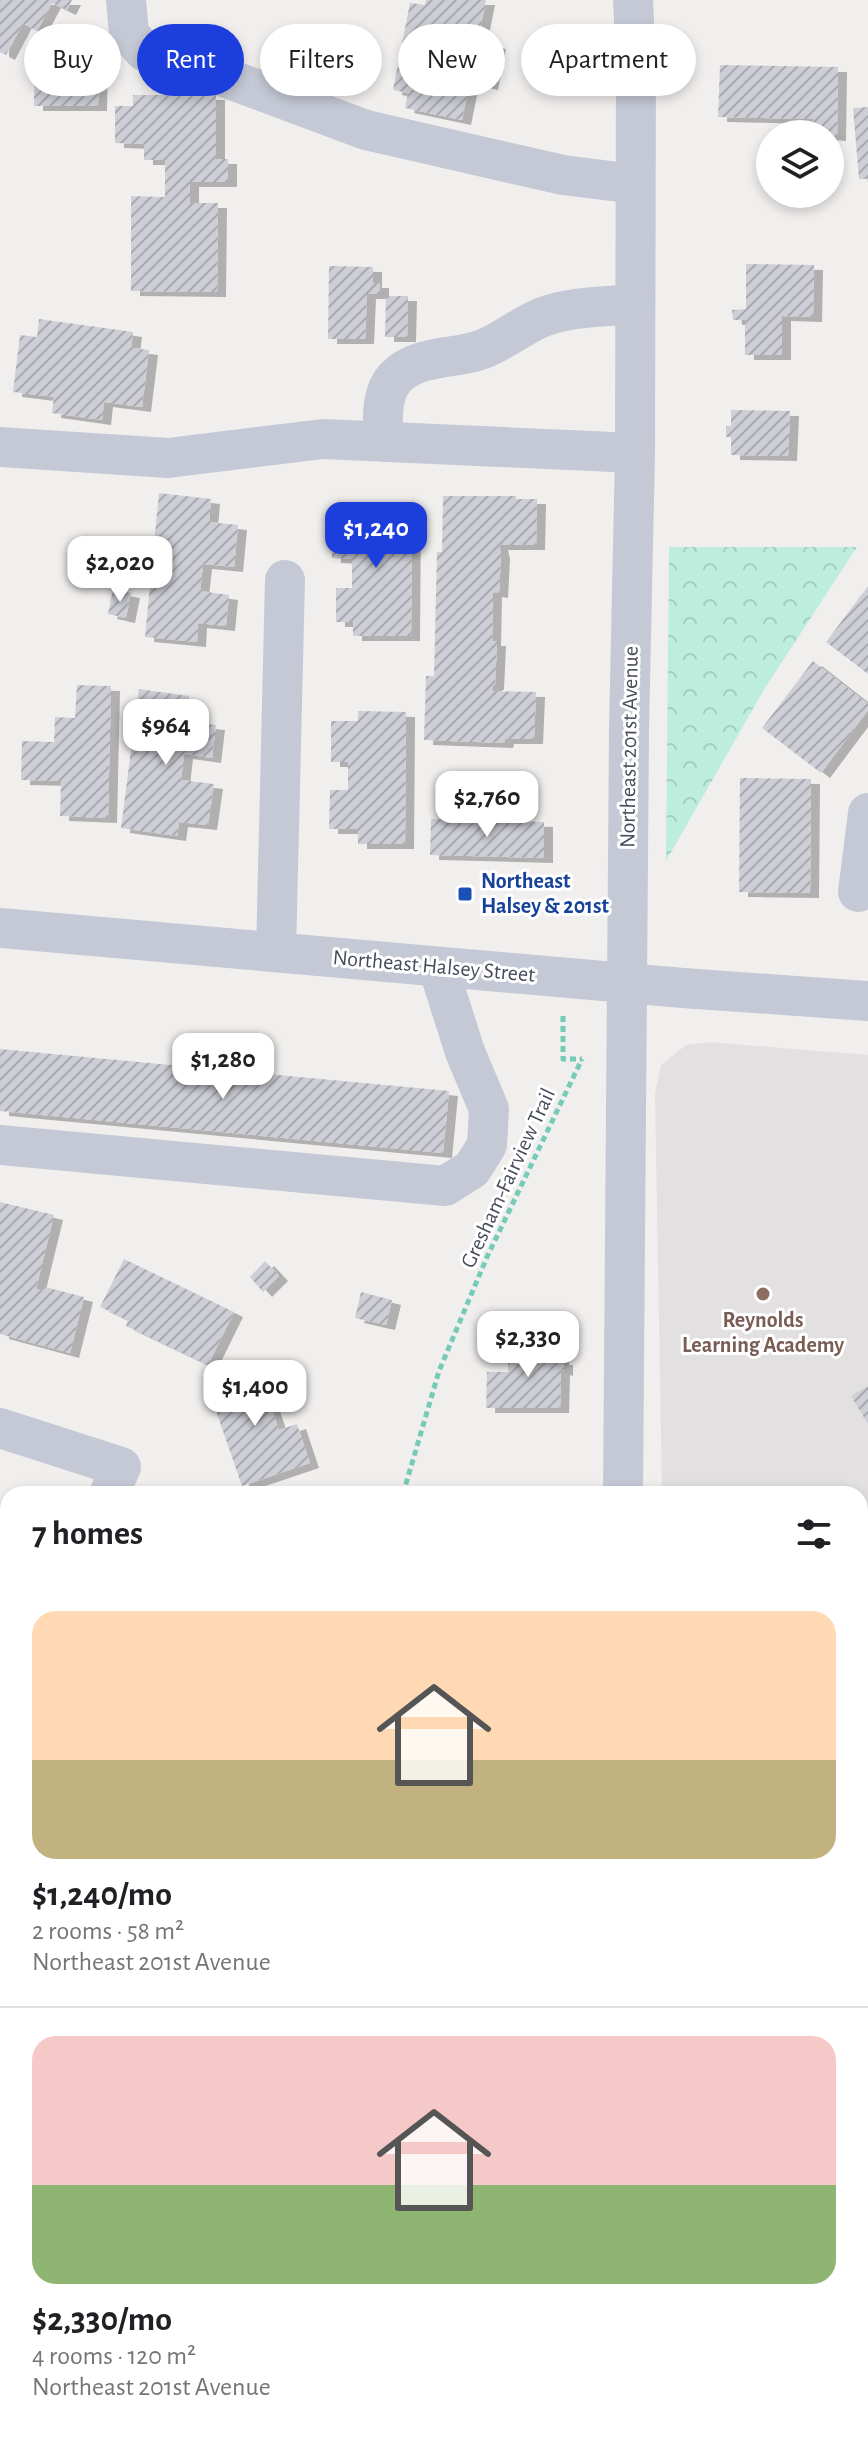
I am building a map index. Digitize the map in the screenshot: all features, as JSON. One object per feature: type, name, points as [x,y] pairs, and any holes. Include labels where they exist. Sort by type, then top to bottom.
[{"type":"street","points":[[126,0],[129,34],[144,51],[366,130],[563,175],[635,184]]},
{"type":"street","name":"Northeast 201st Avenue","points":[[623,1486],[629,730],[635,453],[636,60],[633,0]]},
{"type":"street","points":[[383,442],[383,407],[389,386],[397,375],[410,366],[482,350],[546,316],[568,310],[635,304]]},
{"type":"street","points":[[0,447],[168,458],[323,439],[635,453]]},
{"type":"street","points":[[276,952],[285,580]]},
{"type":"street","points":[[858,892],[868,813]]},
{"type":"street","name":"Northeast Halsey Street","points":[[0,928],[563,978],[868,1001]]},
{"type":"street","points":[[0,1145],[445,1186],[472,1169],[487,1145],[489,1109],[465,1052],[438,967]]},
{"type":"street","points":[[0,1428],[115,1480]]},
{"type":"path","points":[[563,978],[563,1059],[627,1064]]},
{"type":"path","name":"Gresham-Fairview Trail","points":[[405,1486],[439,1371],[487,1257],[582,1059]]},
{"type":"shaded area","name":"Reynolds Learning Academy","points":[[710,1042],[868,1055],[868,1486],[662,1486],[655,1093],[661,1065],[686,1045]]},
{"type":"green space","points":[[669,547],[857,547],[765,688],[666,861]]},
{"type":"building","points":[[0,0],[72,0],[67,10],[52,3],[41,24],[23,23],[6,55],[0,52]]},
{"type":"building","points":[[426,0],[486,0],[481,24],[406,24],[410,3],[425,5]]},
{"type":"building","points":[[398,64],[398,91],[393,90]]},
{"type":"building","points":[[720,65],[838,67],[837,120],[718,117]]},
{"type":"building","points":[[133,95],[216,96],[216,159],[228,159],[228,182],[190,182],[190,203],[218,203],[217,292],[131,291],[131,196],[165,197],[165,160],[144,160],[144,144],[115,143],[115,106],[133,106]]},
{"type":"building","points":[[34,96],[98,96],[98,106],[34,106]]},
{"type":"building","points":[[407,96],[467,96],[462,120],[405,108]]},
{"type":"building","points":[[868,107],[868,179],[859,179],[853,108]]},
{"type":"building","points":[[746,264],[814,265],[813,317],[782,316],[782,355],[745,355],[745,320],[733,320],[732,310],[746,309]]},
{"type":"building","points":[[329,266],[373,267],[373,283],[380,283],[380,294],[367,294],[365,339],[328,339]]},
{"type":"building","points":[[386,296],[408,296],[407,337],[385,337]]},
{"type":"building","points":[[39,319],[133,332],[131,348],[149,350],[142,407],[104,402],[102,420],[52,413],[54,397],[13,392],[20,335],[37,337]]},
{"type":"building","points":[[731,410],[790,411],[788,456],[731,455],[731,437],[726,437],[726,426],[731,426]]},
{"type":"building","points":[[159,493],[211,499],[209,522],[238,525],[234,567],[203,564],[200,591],[229,595],[226,626],[198,623],[197,642],[145,637]]},
{"type":"building","points":[[443,496],[537,499],[536,545],[499,545],[499,593],[493,592],[492,641],[497,641],[492,691],[536,692],[534,739],[505,739],[504,743],[424,740],[426,676],[434,676],[437,552],[442,552]]},
{"type":"building","points":[[380,505],[412,505],[411,636],[353,636],[353,622],[336,622],[336,588],[352,588],[352,559],[332,558],[332,513],[380,513]]},
{"type":"building","points":[[868,586],[868,674],[826,642]]},
{"type":"building","points":[[113,590],[131,593],[126,618],[108,614]]},
{"type":"building","points":[[813,661],[868,704],[868,710],[821,773],[762,728]]},
{"type":"building","points":[[77,685],[111,686],[108,818],[60,816],[61,781],[21,780],[22,741],[54,742],[55,717],[75,718]]},
{"type":"building","points":[[139,689],[189,696],[186,722],[216,725],[212,758],[184,754],[181,780],[214,784],[208,825],[179,822],[177,836],[121,828]]},
{"type":"building","points":[[358,711],[406,712],[405,844],[358,844],[358,829],[329,829],[330,790],[348,790],[348,762],[331,762],[331,721],[358,721]]},
{"type":"building","points":[[740,778],[811,779],[810,893],[739,892]]},
{"type":"building","points":[[431,819],[544,822],[544,858],[430,855]]},
{"type":"building","points":[[0,1049],[449,1091],[443,1153],[0,1111]]},
{"type":"building","points":[[0,1202],[54,1215],[36,1289],[43,1291],[45,1287],[84,1297],[70,1353],[0,1334]]},
{"type":"building","points":[[124,1259],[234,1312],[208,1365],[126,1326],[128,1320],[100,1307]]},
{"type":"building","points":[[265,1261],[279,1276],[263,1292],[250,1277]]},
{"type":"building","points":[[361,1292],[392,1300],[386,1325],[355,1318]]},
{"type":"building","points":[[521,1342],[560,1343],[560,1360],[564,1360],[564,1371],[561,1370],[560,1408],[486,1408],[487,1372],[508,1372],[508,1361],[520,1361]]},
{"type":"building","points":[[257,1365],[279,1430],[297,1424],[310,1463],[242,1486],[206,1382]]},
{"type":"building","points":[[868,1386],[868,1424],[851,1396]]},
{"type":"place","name":"Northeast Halsey & 201st","points":[[465,894]]},
{"type":"place","name":"Reynolds Learning Academy","points":[[763,1294]]}]
